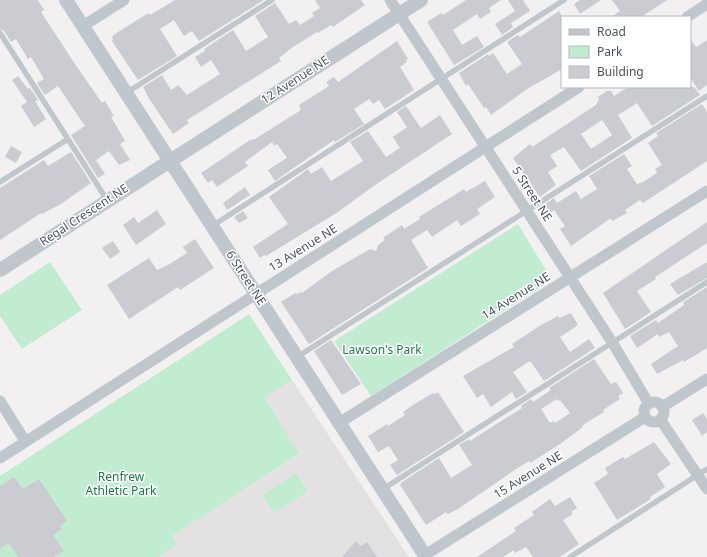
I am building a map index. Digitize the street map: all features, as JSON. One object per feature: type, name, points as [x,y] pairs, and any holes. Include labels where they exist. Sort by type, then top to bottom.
[{"type":"street","name":"6 Street NE","points":[[66,0],[426,556]]},
{"type":"street","points":[[83,26],[124,0]]},
{"type":"street","name":"5 Street NE","points":[[390,0],[443,79],[612,342],[649,404]]},
{"type":"street","name":"12 Avenue NE","points":[[169,160],[421,0]]},
{"type":"street","points":[[689,16],[707,4]]},
{"type":"street","name":"13 Avenue NE","points":[[0,458],[577,88]]},
{"type":"street","name":"Regal Crescent NE","points":[[0,270],[169,160]]},
{"type":"street","name":"14 Avenue NE","points":[[339,423],[707,191]]},
{"type":"street","points":[[662,407],[707,379]]},
{"type":"street","points":[[0,401],[26,441]]},
{"type":"street","points":[[655,403],[662,407],[663,414],[660,419],[652,422],[646,417],[645,408],[649,404],[655,403]]},
{"type":"street","name":"15 Avenue NE","points":[[426,556],[646,417]]},
{"type":"street","points":[[660,419],[702,472],[707,489]]},
{"type":"lane","points":[[126,93],[272,0]]},
{"type":"lane","points":[[212,226],[564,0]]},
{"type":"lane","points":[[0,33],[107,200]]},
{"type":"lane","points":[[297,357],[707,96]]},
{"type":"lane","points":[[0,182],[68,139]]},
{"type":"lane","points":[[383,489],[707,282]]},
{"type":"lane","points":[[570,557],[702,472]]},
{"type":"shaded area","points":[[292,380],[409,557],[158,557],[177,544],[172,536],[298,455],[263,397]]},
{"type":"green space","name":"Lawson's Park","points":[[518,224],[552,280],[371,396],[334,341]]},
{"type":"green space","points":[[50,262],[82,310],[22,349],[0,316],[0,295]]},
{"type":"green space","name":"Renfrew Athletic Park","points":[[249,314],[292,380],[264,397],[299,454],[172,536],[177,544],[158,557],[0,557],[0,476]]},
{"type":"green space","points":[[296,473],[308,491],[274,513],[262,495]]},
{"type":"building","points":[[0,0],[38,0],[44,10],[41,12],[73,61],[102,103],[105,101],[114,116],[111,117],[125,141],[120,144],[130,160],[119,165],[109,151],[96,160],[105,174],[98,178],[71,135],[85,126],[58,86],[45,95],[37,83],[44,79],[31,57],[28,59],[16,39],[11,42],[4,31],[0,29]]},
{"type":"building","points":[[175,0],[264,0],[199,41],[192,31],[184,36],[174,20],[160,29],[177,56],[138,80],[112,41],[112,36],[149,13],[150,15]]},
{"type":"building","points":[[315,0],[361,0],[365,5],[333,27],[331,25],[318,33],[317,32],[293,47],[279,58],[281,61],[187,120],[189,123],[173,134],[143,87],[162,75],[171,90],[178,85],[187,95],[220,74],[211,60],[201,67],[195,57],[205,51],[204,49],[233,30],[246,51],[268,37],[255,16],[275,3],[289,24],[296,20],[300,25],[314,16],[312,13],[320,8]]},
{"type":"building","points":[[466,0],[501,0],[489,8],[491,12],[480,19],[477,14],[453,30],[462,45],[477,36],[484,47],[454,65],[427,22],[441,13],[443,15]]},
{"type":"building","points":[[508,0],[523,0],[530,11],[511,23],[513,27],[502,35],[495,24],[515,11]]},
{"type":"building","points":[[580,0],[601,0],[580,14],[574,4]]},
{"type":"building","points":[[612,0],[667,0],[643,16],[612,16],[620,11]]},
{"type":"building","points":[[559,11],[562,16],[561,70],[527,89],[491,115],[486,107],[484,108],[468,84],[466,86],[459,73],[488,54],[489,56],[493,53],[507,74],[522,64],[507,42],[518,35],[520,37]]},
{"type":"building","points":[[691,40],[696,47],[707,40],[707,85],[699,91],[691,79]]},
{"type":"building","points":[[397,41],[408,59],[406,60],[407,62],[400,67],[414,90],[385,109],[379,100],[373,104],[369,99],[354,109],[364,124],[335,142],[334,140],[275,181],[268,170],[287,158],[277,144],[274,146],[272,142],[245,162],[248,166],[217,187],[212,180],[208,183],[201,173],[250,140],[255,139],[301,110],[299,105],[329,86],[326,82],[334,77],[338,82]]},
{"type":"building","points":[[18,76],[28,89],[30,88],[38,100],[35,101],[46,119],[34,127],[21,106],[27,102],[12,80]]},
{"type":"building","points":[[694,87],[700,95],[652,126],[637,103],[618,115],[632,138],[581,171],[564,147],[550,155],[557,166],[548,172],[556,185],[540,197],[513,158],[530,144],[532,147],[596,105],[599,100],[598,97],[607,91],[611,91],[614,96],[626,88]],"holes":[[[602,120],[612,135],[591,149],[581,134]]]},
{"type":"building","points":[[702,104],[707,112],[707,161],[643,203],[640,200],[625,210],[627,213],[612,221],[611,218],[571,246],[560,229],[565,226],[554,210],[550,213],[544,205],[554,198],[557,203],[576,191],[581,199],[597,189],[589,176],[624,154],[632,166],[627,169],[637,184],[643,182],[657,173],[655,169],[662,165],[648,143],[658,136],[656,133]]},
{"type":"building","points":[[406,106],[421,128],[440,115],[452,134],[375,185],[338,212],[266,256],[264,255],[260,258],[253,247],[288,224],[269,197],[308,169],[311,174],[322,167],[331,181],[363,161],[350,142],[368,131],[386,157],[400,148],[393,137],[407,127],[397,112]]},
{"type":"building","points":[[11,146],[22,152],[16,163],[5,157]]},
{"type":"building","points":[[71,152],[91,183],[61,204],[42,214],[41,213],[0,240],[0,188],[44,160],[48,166]]},
{"type":"building","points":[[485,181],[495,197],[477,209],[480,214],[461,226],[457,220],[432,237],[427,230],[411,240],[428,268],[309,344],[281,302],[295,293],[302,293],[332,271],[370,249],[376,251],[378,245],[385,240],[383,238],[402,225],[404,229],[420,219],[419,217],[464,189],[466,192]]},
{"type":"building","points":[[245,187],[250,195],[227,210],[223,203]]},
{"type":"building","points":[[157,210],[166,224],[136,245],[123,225],[134,217],[138,223]]},
{"type":"building","points":[[243,211],[248,218],[239,223],[234,217]]},
{"type":"building","points":[[707,222],[707,243],[655,277],[656,279],[637,291],[651,312],[625,329],[603,293]]},
{"type":"building","points":[[195,239],[214,268],[180,290],[178,287],[129,319],[107,285],[149,258],[157,270],[168,265],[187,253],[183,247]]},
{"type":"building","points":[[113,241],[120,252],[110,259],[102,248]]},
{"type":"building","points":[[707,262],[707,278],[678,295],[670,284]]},
{"type":"building","points":[[707,287],[707,348],[684,362],[683,360],[657,374],[651,364],[678,346],[669,332],[659,337],[658,334],[637,348],[630,336],[656,320],[658,323],[684,305],[683,302]]},
{"type":"building","points":[[571,313],[578,325],[560,337],[570,352],[589,339],[595,348],[544,381],[531,362],[528,362],[513,372],[527,392],[516,399],[512,392],[491,407],[483,394],[477,398],[463,376],[514,347],[512,344],[541,325],[558,316],[559,318]]},
{"type":"building","points":[[331,340],[361,384],[342,395],[314,351]]},
{"type":"building","points":[[594,359],[611,384],[616,382],[623,393],[618,396],[620,399],[603,410],[604,412],[586,423],[582,426],[583,427],[560,444],[530,463],[529,461],[516,469],[458,509],[448,514],[446,512],[426,525],[400,485],[402,482],[439,458],[451,478],[472,465],[459,445],[469,439],[470,441],[522,408],[521,406],[531,399],[533,402],[551,390],[549,388]],"holes":[[[557,399],[558,401],[560,400],[570,413],[555,423],[554,421],[550,423],[541,409]]]},
{"type":"building","points":[[438,392],[464,432],[397,475],[390,465],[398,460],[389,446],[378,452],[368,436],[405,415],[403,412],[413,405],[433,393],[435,394]]},
{"type":"building","points":[[703,413],[707,419],[707,432],[702,436],[692,420]]},
{"type":"building","points":[[654,442],[671,464],[657,474],[665,487],[650,497],[651,499],[617,520],[594,483],[608,474],[605,468],[623,457],[625,459]]},
{"type":"building","points":[[14,477],[23,489],[39,479],[67,521],[60,526],[62,529],[53,535],[64,551],[54,557],[18,557],[9,543],[0,548],[0,486]]},
{"type":"building","points":[[570,497],[577,508],[571,512],[573,514],[563,520],[579,544],[560,557],[533,557],[526,547],[515,553],[514,550],[503,557],[477,557],[516,531],[514,528],[534,515],[532,512],[550,499],[555,506]]},
{"type":"building","points":[[356,541],[361,546],[367,542],[377,557],[342,557]]}]
